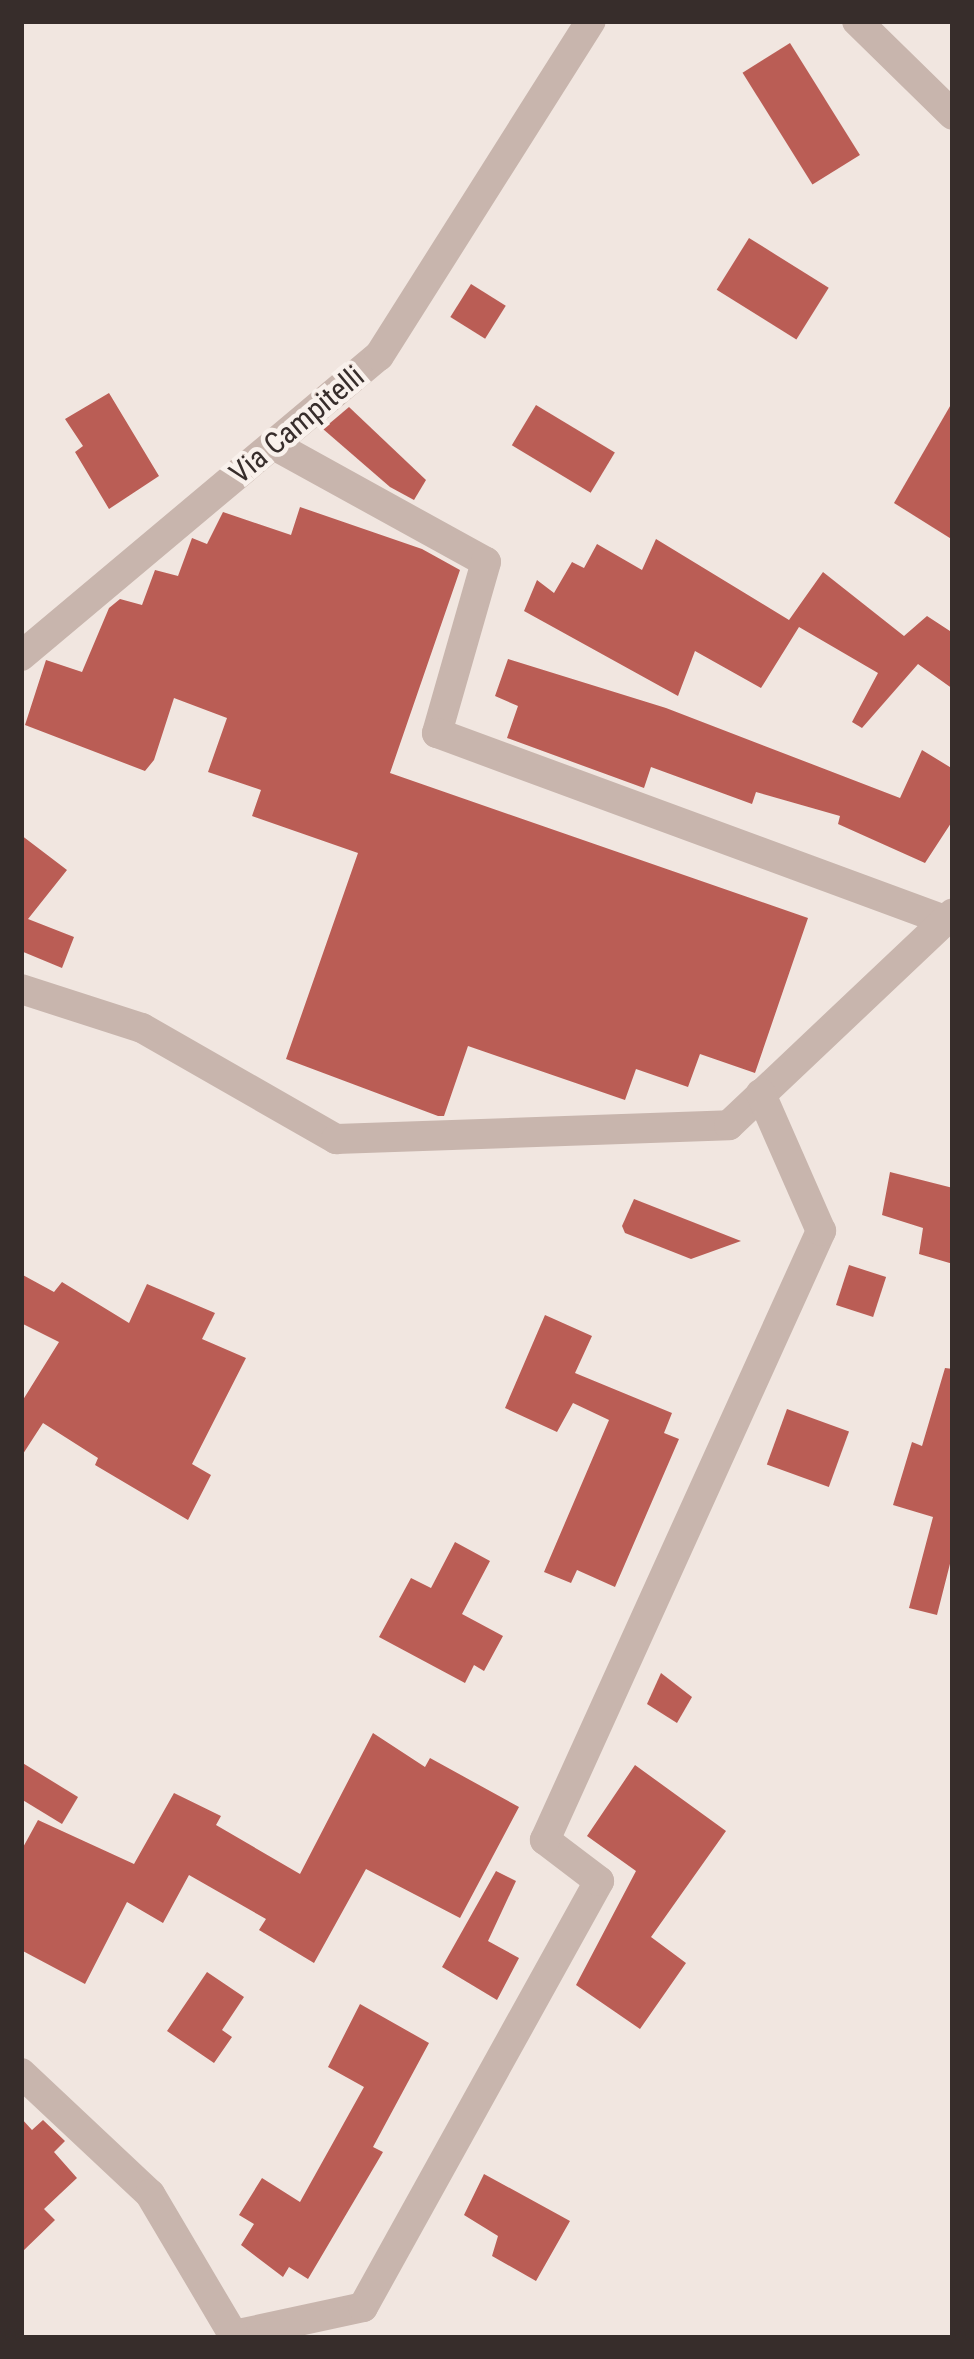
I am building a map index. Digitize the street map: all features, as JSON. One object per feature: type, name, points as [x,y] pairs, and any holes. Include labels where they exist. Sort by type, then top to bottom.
[{"type":"street","name":"Via Campitelli","points":[[21,656],[379,356],[591,21]]},
{"type":"street","points":[[857,21],[953,115]]},
{"type":"street","points":[[21,988],[142,1028],[336,1139],[729,1125],[950,917],[437,733],[486,562],[274,445]]},
{"type":"street","points":[[21,2073],[150,2194],[234,2337],[363,2307],[599,1881],[545,1840],[821,1232],[761,1094]]},
{"type":"building","points":[[790,43],[860,155],[812,185],[743,73]]},
{"type":"building","points":[[749,238],[829,288],[796,340],[717,290]]},
{"type":"building","points":[[471,284],[506,306],[485,339],[450,317]]},
{"type":"building","points":[[109,393],[159,476],[109,509],[75,452],[83,446],[65,419]]},
{"type":"building","points":[[953,401],[953,540],[894,503]]},
{"type":"building","points":[[536,405],[615,452],[591,493],[512,445]]},
{"type":"building","points":[[349,407],[426,480],[414,500],[390,487],[323,429]]},
{"type":"building","points":[[300,507],[422,549],[460,570],[390,773],[808,918],[755,1073],[700,1054],[688,1087],[636,1069],[625,1100],[468,1046],[444,1116],[438,1116],[286,1059],[358,853],[252,816],[261,790],[208,772],[227,718],[174,698],[154,760],[145,771],[25,725],[46,660],[82,672],[109,608],[120,599],[142,605],[155,570],[178,576],[192,538],[207,544],[223,512],[291,535]]},
{"type":"building","points":[[656,539],[789,620],[823,572],[904,636],[927,616],[953,633],[953,689],[918,664],[862,728],[852,722],[878,673],[799,627],[761,688],[695,651],[678,696],[524,611],[537,580],[554,593],[572,562],[584,568],[597,544],[642,570]]},
{"type":"building","points":[[508,659],[666,708],[900,798],[922,750],[953,769],[953,820],[925,863],[838,824],[840,816],[756,792],[752,804],[651,767],[644,788],[507,738],[518,706],[495,696]]},
{"type":"building","points":[[21,835],[67,870],[28,919],[74,937],[62,968],[21,951]]},
{"type":"building","points":[[890,1172],[953,1188],[953,1264],[919,1254],[923,1228],[882,1215]]},
{"type":"building","points":[[634,1199],[741,1241],[691,1259],[625,1233],[622,1226]]},
{"type":"building","points":[[849,1265],[886,1277],[873,1317],[836,1305]]},
{"type":"building","points":[[21,1274],[54,1292],[62,1282],[129,1323],[147,1284],[215,1313],[202,1339],[246,1358],[192,1464],[211,1475],[188,1520],[95,1465],[98,1458],[43,1423],[21,1457],[21,1403],[59,1342],[21,1323]]},
{"type":"building","points":[[545,1315],[592,1336],[575,1373],[672,1413],[664,1433],[679,1439],[615,1587],[577,1570],[571,1583],[544,1572],[609,1420],[573,1403],[557,1432],[505,1408]]},
{"type":"building","points":[[945,1368],[953,1369],[953,1552],[937,1615],[909,1608],[933,1517],[893,1505],[912,1442],[922,1446]]},
{"type":"building","points":[[787,1409],[849,1432],[829,1487],[767,1464]]},
{"type":"building","points":[[455,1542],[490,1561],[462,1614],[503,1636],[484,1671],[474,1665],[465,1683],[379,1637],[411,1578],[431,1588]]},
{"type":"building","points":[[661,1673],[692,1697],[677,1723],[647,1704]]},
{"type":"building","points":[[373,1733],[425,1767],[430,1758],[519,1807],[460,1918],[366,1869],[314,1963],[259,1930],[266,1919],[189,1875],[163,1923],[127,1902],[85,1984],[21,1950],[21,1851],[38,1820],[134,1864],[174,1793],[221,1816],[216,1825],[300,1874]]},
{"type":"building","points":[[21,1762],[78,1797],[62,1824],[21,1799]]},
{"type":"building","points":[[635,1765],[726,1831],[651,1937],[686,1963],[640,2029],[576,1985],[636,1871],[587,1836]]},
{"type":"building","points":[[496,1871],[516,1881],[488,1941],[519,1958],[497,2000],[442,1967]]},
{"type":"building","points":[[207,1972],[244,1997],[222,2030],[232,2037],[214,2063],[167,2031]]},
{"type":"building","points":[[360,2004],[429,2043],[373,2147],[383,2152],[308,2279],[289,2267],[283,2277],[241,2245],[254,2224],[239,2215],[262,2178],[300,2202],[364,2087],[328,2067]]},
{"type":"building","points":[[21,2118],[32,2130],[43,2120],[65,2141],[54,2152],[77,2178],[44,2209],[55,2220],[21,2253]]},
{"type":"building","points":[[484,2174],[570,2221],[536,2281],[492,2256],[498,2236],[464,2215]]}]
